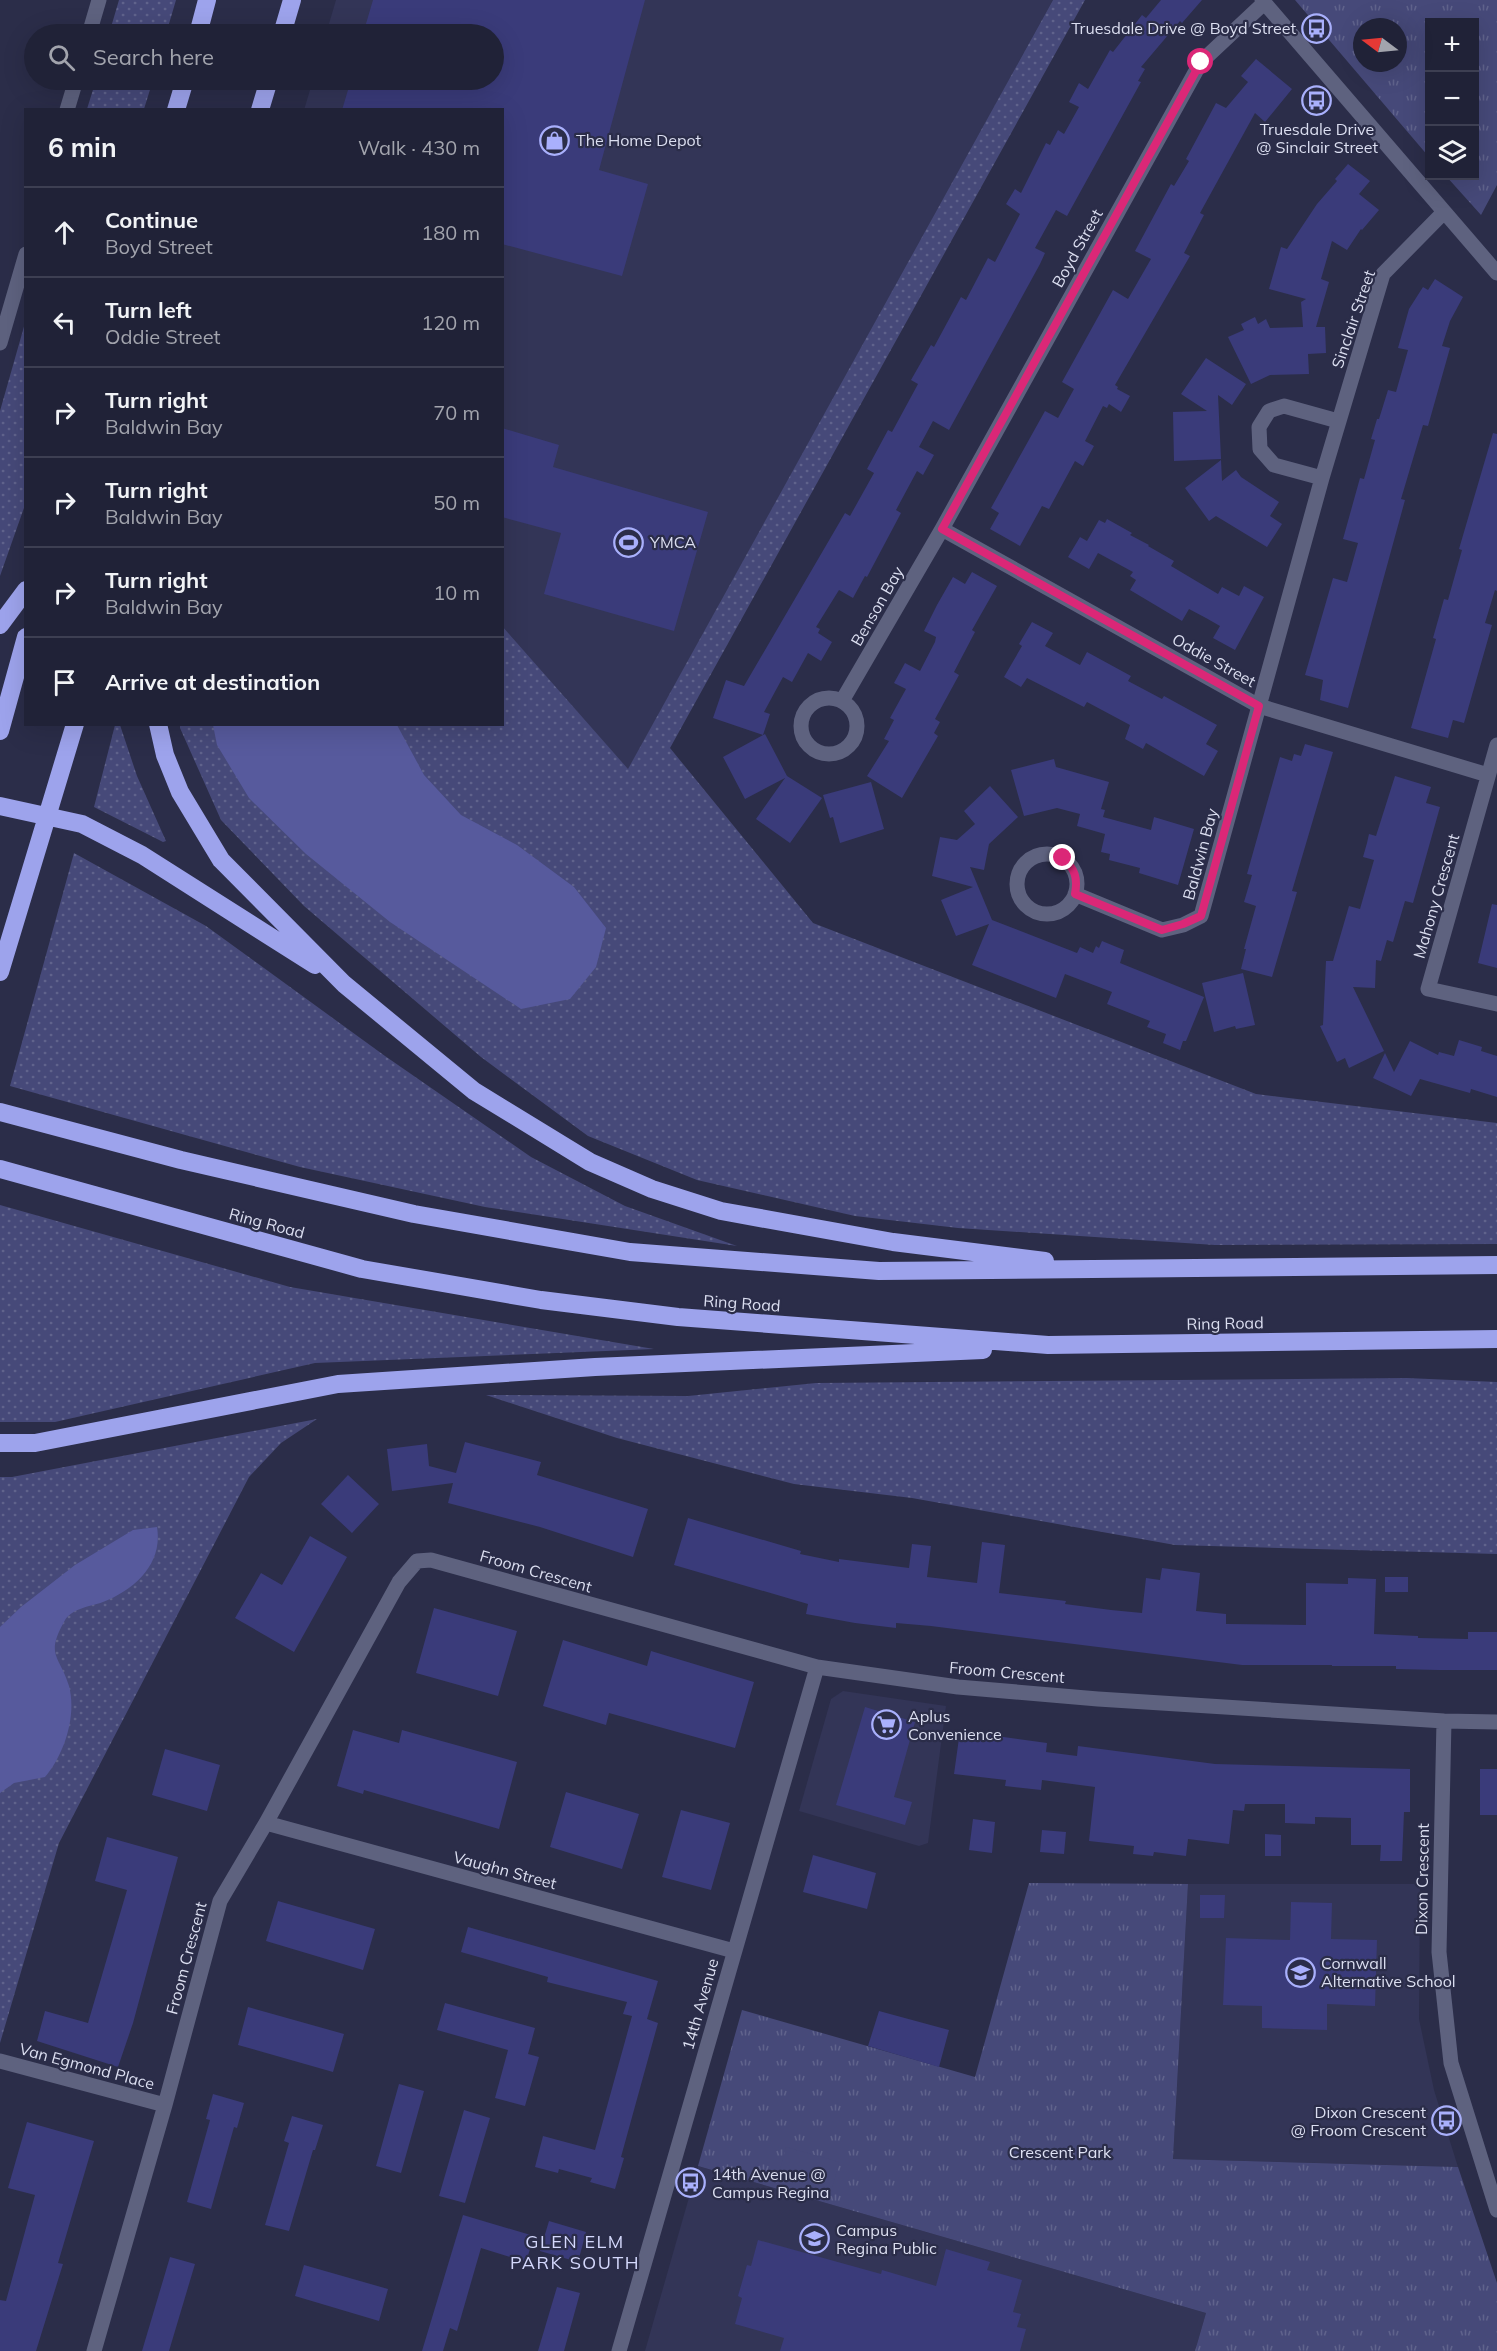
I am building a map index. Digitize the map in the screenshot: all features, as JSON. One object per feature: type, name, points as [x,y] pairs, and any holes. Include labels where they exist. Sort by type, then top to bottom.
[{"type":"highway","points":[[201,24],[207,0]]},
{"type":"highway","points":[[285,24],[292,0]]},
{"type":"highway","points":[[177,108],[182,90]]},
{"type":"highway","points":[[261,108],[265,90]]},
{"type":"highway","points":[[0,625],[24,593]]},
{"type":"highway","points":[[0,731],[24,644]]},
{"type":"highway","points":[[0,972],[74,726]]},
{"type":"highway","points":[[158,726],[165,755],[180,792],[221,860],[344,984],[474,1091],[590,1162],[652,1189],[721,1211],[893,1242],[1121,1270]]},
{"type":"highway","points":[[0,806],[82,824],[142,855],[344,984]]},
{"type":"highway","points":[[0,1112],[181,1160],[414,1214],[630,1252],[879,1271],[1497,1265]]},
{"type":"highway","name":"Ring Road","points":[[0,1169],[362,1269],[541,1300],[678,1317],[1048,1345],[1497,1339]]},
{"type":"highway","points":[[0,1443],[35,1443],[338,1384],[595,1368],[934,1353],[1048,1345]]},
{"type":"street","points":[[92,24],[99,0]]},
{"type":"street","points":[[1263,1],[1443,213],[1497,273]]},
{"type":"street","name":"Boyd Street","points":[[942,529],[1201,62],[1263,1]]},
{"type":"street","points":[[68,108],[73,90]]},
{"type":"street","name":"Sinclair Street","points":[[1259,706],[1338,421],[1383,274],[1443,213]]},
{"type":"street","points":[[0,343],[24,261]]},
{"type":"street","points":[[1322,478],[1274,465],[1260,449],[1259,427],[1269,411],[1284,406],[1338,421]]},
{"type":"street","name":"Benson Bay","points":[[843,701],[942,529]]},
{"type":"street","name":"Oddie Street","points":[[942,529],[1259,706],[1488,775]]},
{"type":"street","name":"Baldwin Bay","points":[[1075,894],[1162,930],[1201,916],[1259,706]]},
{"type":"street","name":"Mahony Crescent","points":[[1497,745],[1428,989],[1497,1004]]},
{"type":"street","name":"Froom Crescent","points":[[94,2351],[165,2105],[220,1900],[266,1823],[399,1582],[417,1561],[431,1560],[817,1667],[970,1688],[1098,1699],[1444,1721],[1497,1722]]},
{"type":"street","name":"14th Avenue","points":[[619,2351],[817,1667]]},
{"type":"street","name":"Dixon Crescent","points":[[1444,1721],[1439,1952],[1451,2063],[1497,2210]]},
{"type":"street","name":"Vaughn Street","points":[[266,1823],[734,1951]]},
{"type":"street","name":"Van Egmond Place","points":[[0,2061],[165,2105]]},
{"type":"shaded area","points":[[336,0],[1053,0],[628,770],[504,628],[504,108],[305,108],[310,90],[504,90],[504,24],[329,24]]},
{"type":"shaded area","points":[[213,726],[398,726],[424,775],[461,815],[517,845],[574,887],[606,928],[596,967],[570,999],[521,1009],[390,922],[306,854],[249,798],[217,745]]},
{"type":"shaded area","points":[[157,1527],[156,1552],[145,1573],[115,1597],[71,1614],[58,1633],[56,1655],[69,1686],[71,1710],[67,1734],[58,1758],[45,1777],[14,1783],[0,1793],[0,1627],[21,1607],[75,1565],[133,1530]]},
{"type":"shaded area","points":[[843,1691],[946,1706],[928,1843],[919,1846],[799,1811],[831,1699]]},
{"type":"shaded area","points":[[1188,1884],[1420,1884],[1419,2019],[1434,2090],[1458,2167],[1173,2159]]},
{"type":"shaded area","name":"Campus Regina Public","points":[[698,2166],[1206,2313],[1195,2351],[645,2351]]},
{"type":"green space","points":[[119,0],[176,0],[169,24],[112,24]]},
{"type":"green space","points":[[1053,0],[1085,0],[670,748],[813,923],[1256,1094],[1497,1123],[1497,1244],[1215,1245],[958,1228],[855,1216],[697,1180],[588,1136],[481,1057],[304,906],[221,820],[180,726],[504,726],[504,628],[628,769]]},
{"type":"green space","points":[[1295,0],[1497,0],[1497,185],[1481,215],[1450,180],[1479,180],[1479,18],[1425,18],[1425,152],[1356,72],[1407,72],[1407,18],[1353,18],[1353,68]]},
{"type":"green space","points":[[93,90],[150,90],[144,108],[87,108]]},
{"type":"green space","points":[[24,327],[24,508],[0,576],[0,411]]},
{"type":"green space","points":[[115,726],[120,726],[137,776],[166,841],[163,842],[94,807]]},
{"type":"green space","points":[[74,853],[206,926],[385,1056],[531,1157],[625,1206],[737,1246],[485,1207],[300,1167],[10,1086]]},
{"type":"green space","points":[[0,1205],[290,1287],[654,1349],[315,1363],[55,1422],[0,1422]]},
{"type":"green space","points":[[1407,1378],[1497,1382],[1497,1554],[1175,1545],[912,1498],[794,1484],[617,1438],[486,1395],[688,1396],[816,1383]]},
{"type":"green space","points":[[317,1419],[281,1443],[249,1477],[59,1843],[0,2043],[0,1477],[12,1477]]},
{"type":"green space","name":"Crescent Park","points":[[1029,1883],[1188,1884],[1173,2159],[1458,2167],[1497,2283],[1497,2351],[1195,2351],[1206,2313],[698,2166],[742,2010],[975,2077]]},
{"type":"green space","points":[[786,2147],[839,2162],[829,2200],[776,2185]]},
{"type":"building","name":"The Home Depot","points":[[373,0],[645,0],[599,170],[648,184],[622,276],[504,245],[504,108],[343,108],[348,90],[504,90],[504,24],[366,24]]},
{"type":"building","points":[[1161,0],[1202,0],[1182,23],[1180,21],[1141,67],[1145,69],[1138,81],[1141,82],[1067,216],[1056,210],[1035,248],[1045,253],[1040,264],[949,430],[933,421],[919,447],[934,455],[923,475],[917,471],[896,510],[901,513],[867,577],[865,576],[853,598],[839,590],[816,627],[820,629],[818,633],[832,642],[821,661],[808,653],[792,682],[783,677],[764,712],[770,714],[763,735],[713,718],[726,680],[744,686],[845,513],[850,516],[874,473],[867,469],[888,430],[892,432],[918,384],[911,380],[931,345],[934,347],[961,297],[966,300],[988,258],[995,262],[1020,214],[1006,204],[1015,189],[1021,193],[1046,143],[1050,145],[1058,130],[1064,134],[1079,107],[1069,102],[1079,83],[1088,89],[1110,50],[1113,52],[1142,15],[1146,18]]},
{"type":"building","points":[[1256,59],[1292,89],[1265,122],[1255,113],[1200,213],[1204,215],[1184,253],[1190,256],[1115,385],[1117,389],[1130,396],[1121,412],[1109,404],[1107,408],[1103,406],[1085,441],[1094,446],[1083,466],[1075,461],[1049,509],[1042,506],[1020,546],[990,529],[999,513],[991,508],[1045,411],[1058,418],[1074,389],[1062,382],[1113,290],[1128,299],[1151,259],[1135,251],[1171,184],[1174,186],[1189,161],[1186,159],[1216,103],[1226,108],[1248,82],[1241,76]]},
{"type":"building","points":[[1348,164],[1370,181],[1359,194],[1379,210],[1361,229],[1347,250],[1332,241],[1321,279],[1329,282],[1316,327],[1325,327],[1326,353],[1308,354],[1309,374],[1270,375],[1251,384],[1228,337],[1244,330],[1241,324],[1255,317],[1258,324],[1266,319],[1270,328],[1303,327],[1301,302],[1306,299],[1269,289],[1281,247],[1287,249],[1317,204]]},
{"type":"building","points":[[1435,279],[1463,297],[1450,321],[1442,346],[1450,348],[1428,426],[1423,425],[1401,499],[1405,500],[1348,708],[1320,700],[1323,680],[1305,675],[1333,578],[1347,582],[1358,543],[1343,539],[1360,478],[1364,479],[1375,440],[1371,439],[1377,419],[1379,419],[1388,390],[1396,392],[1408,350],[1398,348],[1409,309],[1423,287],[1428,290]]},
{"type":"building","points":[[1206,358],[1246,384],[1232,405],[1218,395],[1221,459],[1174,461],[1173,412],[1207,411],[1181,394]]},
{"type":"building","name":"YMCA","points":[[504,429],[559,445],[553,467],[708,512],[674,631],[544,594],[561,533],[504,518]]},
{"type":"building","points":[[1493,433],[1497,434],[1497,591],[1495,590],[1485,623],[1492,625],[1464,723],[1453,720],[1448,738],[1411,728],[1436,639],[1433,638],[1444,599],[1448,600],[1462,550],[1459,549]]},
{"type":"building","points":[[1221,460],[1222,481],[1236,470],[1241,477],[1279,502],[1270,516],[1282,524],[1267,547],[1216,516],[1209,521],[1185,488]]},
{"type":"building","points":[[1107,519],[1174,561],[1171,566],[1218,594],[1222,587],[1239,596],[1244,586],[1264,597],[1235,650],[1213,638],[1220,626],[1189,609],[1182,621],[1130,590],[1136,580],[1130,576],[1133,572],[1098,553],[1089,569],[1068,557],[1080,537],[1087,541],[1099,520],[1105,523]]},
{"type":"building","points":[[972,572],[997,586],[972,630],[975,632],[954,672],[959,675],[935,719],[940,722],[934,733],[938,736],[902,798],[867,776],[889,741],[884,739],[894,720],[890,718],[906,689],[894,683],[905,663],[920,671],[935,642],[936,637],[924,631],[937,605],[953,577],[965,584]]},
{"type":"building","points":[[1032,622],[1053,633],[1045,646],[1080,665],[1087,652],[1131,676],[1128,681],[1162,699],[1164,696],[1217,725],[1206,744],[1218,751],[1204,776],[1146,743],[1143,749],[1125,739],[1130,725],[1087,702],[1084,707],[1027,678],[1021,687],[1004,677],[1022,646],[1019,644]]},
{"type":"building","points":[[765,734],[787,776],[822,798],[790,843],[756,819],[785,778],[745,799],[723,757]]},
{"type":"building","points":[[1305,744],[1333,752],[1292,891],[1297,892],[1272,977],[1241,969],[1256,906],[1244,902],[1252,875],[1247,874],[1280,757],[1292,761],[1294,754],[1301,756]]},
{"type":"building","points":[[1054,759],[1056,767],[1109,782],[1101,809],[1105,810],[1103,817],[1151,830],[1154,817],[1194,829],[1178,885],[1139,873],[1140,868],[1109,860],[1110,854],[1101,852],[1105,834],[1077,826],[1080,814],[1057,808],[1024,816],[1011,770]]},
{"type":"building","points":[[1395,776],[1431,787],[1426,803],[1440,807],[1413,903],[1405,901],[1393,942],[1387,940],[1381,961],[1376,960],[1375,988],[1353,987],[1384,1051],[1349,1068],[1345,1058],[1337,1062],[1320,1026],[1323,1025],[1326,961],[1333,961],[1349,906],[1360,909],[1374,860],[1363,857],[1369,834],[1376,836]]},
{"type":"building","points":[[871,782],[884,829],[840,843],[833,817],[830,818],[823,795]]},
{"type":"building","points":[[990,786],[1018,817],[989,844],[984,870],[970,867],[992,920],[1077,953],[1080,947],[1093,953],[1102,941],[1124,950],[1120,963],[1204,997],[1180,1050],[1163,1043],[1166,1034],[1147,1027],[1150,1021],[1107,1004],[1112,992],[1065,974],[1056,998],[972,965],[989,924],[956,936],[941,900],[973,887],[932,876],[940,837],[957,840],[975,824],[964,811]]},
{"type":"building","points":[[1492,904],[1497,905],[1497,968],[1478,963]]},
{"type":"building","points":[[1243,973],[1255,1025],[1236,1029],[1235,1026],[1214,1032],[1202,983]]},
{"type":"building","points":[[1459,1040],[1482,1047],[1481,1051],[1497,1056],[1497,1097],[1471,1089],[1470,1093],[1420,1079],[1411,1096],[1373,1078],[1385,1053],[1394,1072],[1410,1041],[1438,1055],[1439,1052],[1454,1056]]},
{"type":"building","points":[[465,1442],[541,1462],[537,1475],[648,1509],[633,1557],[540,1527],[448,1503],[453,1483],[392,1491],[387,1449],[427,1444],[429,1466],[456,1473]]},
{"type":"building","points":[[348,1475],[379,1504],[352,1533],[321,1504]]},
{"type":"building","points":[[688,1518],[801,1551],[800,1554],[839,1562],[839,1559],[909,1568],[912,1544],[931,1546],[927,1577],[977,1583],[982,1542],[1005,1545],[999,1593],[1066,1601],[1065,1604],[1111,1610],[1142,1613],[1146,1578],[1160,1580],[1162,1568],[1200,1573],[1196,1611],[1226,1614],[1226,1624],[1306,1625],[1306,1583],[1348,1584],[1348,1578],[1376,1579],[1374,1634],[1468,1639],[1468,1632],[1497,1632],[1497,1670],[1396,1669],[1396,1666],[1242,1665],[931,1626],[896,1623],[896,1628],[806,1614],[808,1604],[674,1565]]},
{"type":"building","points":[[310,1536],[347,1557],[294,1652],[235,1618],[261,1573],[282,1585]]},
{"type":"building","points":[[1385,1577],[1408,1577],[1408,1592],[1385,1592]]},
{"type":"building","points":[[434,1608],[517,1631],[498,1696],[416,1673]]},
{"type":"building","points":[[563,1640],[647,1666],[651,1651],[754,1682],[735,1748],[609,1713],[606,1725],[543,1706]]},
{"type":"building","points":[[865,1707],[915,1722],[894,1797],[912,1802],[905,1825],[836,1805]]},
{"type":"building","points":[[353,1730],[399,1743],[402,1730],[517,1762],[499,1829],[364,1790],[363,1794],[337,1786]]},
{"type":"building","points":[[960,1731],[1047,1743],[1046,1752],[1077,1756],[1078,1746],[1215,1764],[1410,1769],[1410,1812],[1404,1812],[1402,1861],[1380,1861],[1381,1845],[1351,1845],[1351,1818],[1315,1817],[1315,1824],[1285,1823],[1285,1804],[1245,1804],[1244,1811],[1233,1810],[1229,1844],[1188,1839],[1186,1856],[1154,1852],[1153,1856],[1133,1854],[1134,1846],[1089,1841],[1095,1787],[1042,1780],[1041,1790],[1005,1786],[1006,1780],[954,1774]]},
{"type":"building","points":[[165,1749],[220,1765],[207,1811],[152,1795]]},
{"type":"building","points":[[1480,1769],[1497,1769],[1497,1815],[1480,1815]]},
{"type":"building","points":[[566,1792],[639,1814],[622,1869],[550,1847]]},
{"type":"building","points":[[681,1810],[730,1823],[711,1890],[662,1877]]},
{"type":"building","points":[[973,1819],[995,1822],[992,1853],[969,1850]]},
{"type":"building","points":[[1042,1830],[1066,1832],[1064,1854],[1040,1852]]},
{"type":"building","points":[[1265,1834],[1281,1835],[1281,1856],[1265,1856]]},
{"type":"building","points":[[107,1837],[178,1857],[133,2023],[118,2067],[37,2041],[45,2011],[88,2023],[127,1890],[95,1881]]},
{"type":"building","points":[[813,1855],[876,1873],[867,1909],[803,1892]]},
{"type":"building","points":[[1200,1895],[1225,1895],[1224,1918],[1200,1918]]},
{"type":"building","points":[[278,1901],[375,1929],[363,1970],[266,1941]]},
{"type":"building","name":"Cornwall Alternative School","points":[[1291,1902],[1332,1903],[1331,1939],[1377,1940],[1375,2006],[1327,2004],[1327,2030],[1262,2028],[1262,2006],[1223,2005],[1226,1938],[1290,1940]]},
{"type":"building","points":[[468,1927],[658,1981],[647,2019],[658,2023],[621,2157],[624,2158],[615,2189],[590,2182],[592,2178],[559,2169],[558,2173],[535,2167],[543,2136],[595,2150],[632,2016],[623,2014],[627,2002],[547,1982],[548,1977],[461,1952]]},
{"type":"building","points":[[445,2003],[535,2028],[528,2054],[539,2057],[525,2106],[495,2098],[508,2050],[437,2030]]},
{"type":"building","points":[[248,2007],[344,2034],[333,2072],[238,2045]]},
{"type":"building","points":[[879,2011],[949,2030],[939,2067],[868,2046]]},
{"type":"building","points":[[399,2084],[424,2091],[401,2173],[376,2166]]},
{"type":"building","points":[[213,2094],[244,2103],[237,2128],[234,2127],[211,2209],[187,2202],[210,2120],[206,2119]]},
{"type":"building","points":[[464,2110],[490,2118],[465,2203],[439,2196]]},
{"type":"building","points":[[292,2116],[323,2125],[315,2150],[313,2150],[289,2231],[265,2225],[289,2143],[284,2141]]},
{"type":"building","points":[[27,2122],[94,2141],[58,2263],[63,2264],[36,2351],[0,2351],[0,2300],[6,2301],[35,2195],[8,2188]]},
{"type":"building","points":[[463,2215],[534,2236],[526,2262],[481,2248],[457,2331],[450,2328],[443,2351],[422,2351]]},
{"type":"building","points":[[549,2221],[586,2232],[578,2262],[540,2251]]},
{"type":"building","points":[[758,2240],[881,2274],[882,2270],[936,2286],[946,2249],[990,2262],[987,2270],[1022,2280],[1013,2312],[1021,2314],[1017,2327],[1026,2329],[1020,2351],[780,2351],[784,2338],[735,2324],[742,2298],[738,2296],[747,2265],[751,2266]]},
{"type":"building","points":[[170,2257],[195,2264],[169,2351],[142,2351]]},
{"type":"building","points":[[304,2265],[388,2289],[379,2321],[295,2296]]},
{"type":"building","points":[[557,2287],[580,2293],[564,2351],[538,2351]]},
{"type":"place","name":"Truesdale Drive @ Boyd Street","points":[[1317,28]]},
{"type":"place","name":"Truesdale Drive @ Sinclair Street","points":[[1317,101]]},
{"type":"place","name":"The Home Depot","points":[[555,140]]},
{"type":"place","name":"YMCA","points":[[629,542]]},
{"type":"place","name":"Aplus Convenience","points":[[887,1725]]},
{"type":"place","name":"Cornwall Alternative School","points":[[1300,1972]]},
{"type":"place","name":"Dixon Crescent @ Froom Crescent","points":[[1447,2121]]},
{"type":"place","name":"14th Avenue @ Campus Regina","points":[[691,2183]]},
{"type":"place","name":"Campus Regina Public","points":[[815,2239]]},
{"type":"district","name":"GLEN ELM PARK SOUTH","points":[[575,2252]]},
{"type":"route","points":[[1063,858],[1076,874],[1075,894],[1162,930],[1201,916],[1259,706],[942,529],[1201,62]]}]
